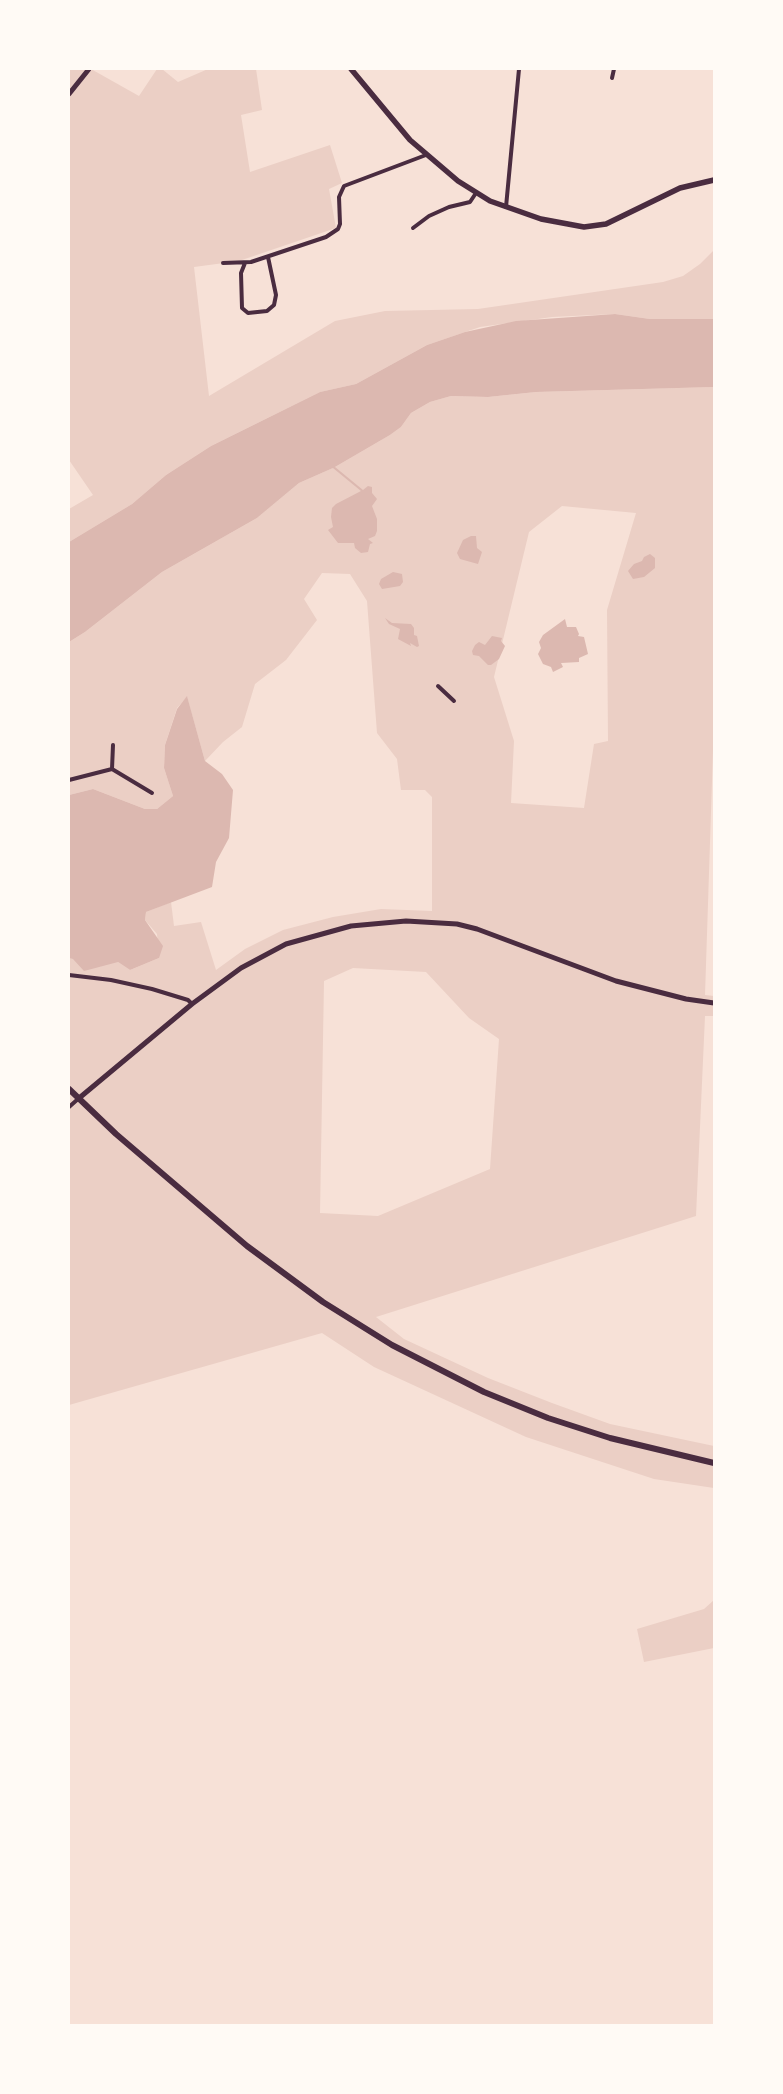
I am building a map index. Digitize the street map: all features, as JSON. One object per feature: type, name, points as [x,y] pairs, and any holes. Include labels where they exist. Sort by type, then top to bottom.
[{"type":"highway","points":[[69,1089],[78,1099],[248,1246],[323,1302],[392,1345],[484,1392],[548,1418],[618,1440],[714,1463]]},
{"type":"main road","points":[[353,70],[402,130],[426,155],[458,181],[476,193],[506,207],[557,223],[594,226],[618,220],[680,188],[714,180]]},
{"type":"street","points":[[69,94],[89,69]]},
{"type":"street","points":[[506,207],[518,69]]},
{"type":"street","points":[[612,78],[614,69]]},
{"type":"street","points":[[223,263],[245,262],[268,257],[326,237],[338,228],[340,218],[338,197],[344,186],[426,155]]},
{"type":"street","points":[[413,228],[429,216],[449,207],[470,202],[476,193]]},
{"type":"street","points":[[245,262],[241,273],[242,308],[248,313],[267,311],[274,305],[276,295],[268,257]]},
{"type":"street","points":[[438,686],[454,701]]},
{"type":"street","points":[[112,769],[113,745]]},
{"type":"street","points":[[69,780],[112,769],[152,793]]},
{"type":"street","points":[[69,1107],[192,1004],[240,968],[286,944],[351,926],[406,921],[457,924],[476,928],[616,981],[686,999],[714,1003]]},
{"type":"street","points":[[69,975],[111,980],[188,1000],[192,1004]]},
{"type":"shaded area","points":[[69,69],[91,69],[139,96],[157,69],[162,69],[178,82],[208,69],[256,69],[262,110],[241,115],[250,172],[330,145],[342,183],[329,189],[336,228],[239,261],[194,267],[209,396],[335,321],[385,311],[478,309],[663,282],[683,276],[700,264],[714,250],[714,319],[650,319],[615,314],[552,317],[480,327],[427,345],[356,384],[320,392],[211,446],[166,475],[132,504],[69,542],[69,509],[93,495],[69,460]]},
{"type":"shaded area","points":[[615,314],[650,319],[714,319],[714,387],[536,392],[488,397],[451,396],[430,402],[411,413],[401,427],[390,435],[335,467],[363,490],[368,486],[372,487],[372,493],[377,499],[372,506],[377,519],[377,531],[375,536],[368,539],[373,543],[370,544],[368,552],[361,553],[355,548],[354,543],[338,543],[328,530],[333,527],[332,508],[361,491],[333,468],[299,483],[257,518],[162,572],[85,632],[69,642],[69,542],[132,504],[166,475],[211,446],[320,392],[356,384],[427,345],[465,332],[516,321]]},
{"type":"shaded area","points":[[714,387],[714,720],[705,995],[714,996],[714,1016],[705,1016],[696,1216],[376,1317],[404,1339],[488,1378],[552,1403],[610,1424],[714,1446],[714,1488],[654,1479],[526,1437],[374,1367],[322,1333],[69,1405],[69,958],[118,962],[130,970],[159,958],[157,934],[145,920],[146,912],[171,902],[174,926],[201,922],[216,970],[245,949],[283,930],[333,917],[381,909],[432,911],[432,797],[425,790],[401,790],[397,759],[377,733],[367,601],[350,574],[322,573],[304,599],[317,620],[286,660],[255,684],[242,727],[223,742],[205,761],[187,697],[177,708],[165,745],[164,768],[173,796],[157,809],[145,809],[93,789],[69,795],[69,642],[85,632],[162,572],[257,518],[299,483],[335,467],[390,435],[401,427],[411,413],[430,402],[451,396],[488,397],[536,392]],"holes":[[[562,506],[636,513],[607,610],[608,741],[594,744],[584,808],[511,803],[514,741],[494,677],[529,532]],[[353,968],[426,972],[469,1018],[499,1039],[490,1169],[378,1216],[320,1213],[324,981]]]},
{"type":"shaded area","points":[[476,536],[477,548],[482,552],[478,564],[460,559],[457,553],[463,540]]},
{"type":"shaded area","points":[[650,554],[655,558],[655,568],[644,577],[633,579],[628,571],[634,564],[642,561],[644,557]]},
{"type":"shaded area","points":[[393,572],[402,574],[403,582],[400,586],[382,589],[379,584],[381,579]]},
{"type":"shaded area","points":[[385,618],[392,623],[411,624],[414,628],[414,635],[417,636],[419,646],[417,647],[410,643],[411,646],[398,639],[400,629],[389,624]]},
{"type":"shaded area","points":[[565,619],[567,627],[576,627],[578,636],[584,637],[588,654],[579,658],[579,662],[561,663],[563,667],[553,672],[551,667],[543,664],[538,654],[541,648],[539,642],[543,635]]},
{"type":"shaded area","points":[[492,636],[502,638],[501,641],[505,646],[499,659],[488,665],[479,656],[473,655],[472,651],[479,642],[485,645]]},
{"type":"shaded area","points":[[187,696],[205,761],[222,774],[233,790],[229,838],[216,862],[212,887],[146,912],[145,920],[163,946],[159,958],[130,970],[118,962],[84,971],[73,959],[69,958],[69,795],[93,789],[145,809],[157,809],[173,796],[164,768],[165,745],[177,709]]},
{"type":"shaded area","points":[[714,1600],[714,1648],[644,1662],[637,1629],[704,1609]]}]
